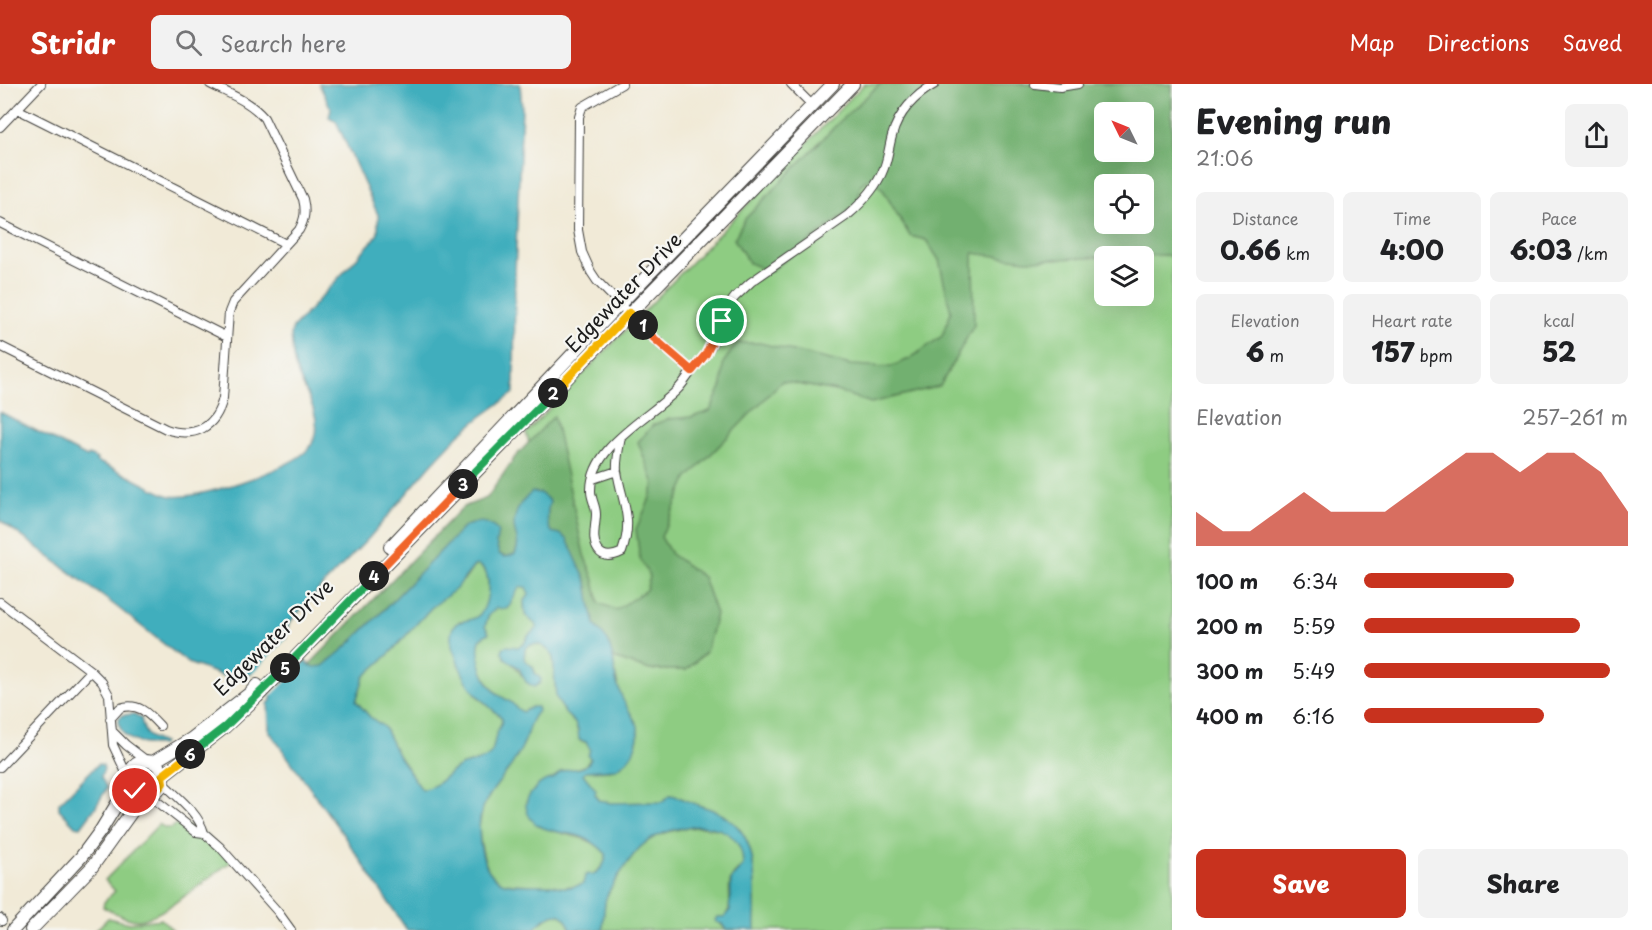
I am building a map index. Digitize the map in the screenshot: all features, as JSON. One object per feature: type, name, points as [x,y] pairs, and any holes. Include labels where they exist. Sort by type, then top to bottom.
[{"type":"street","points":[[0,127],[41,84]]},
{"type":"street","points":[[0,345],[177,433],[198,431],[215,418],[223,398],[229,312],[232,302],[299,230],[304,220],[305,210],[303,199],[264,118],[249,103],[210,84]]},
{"type":"street","points":[[622,84],[582,107],[579,117],[578,230],[582,252],[591,272],[604,289],[639,324],[640,329],[692,371]]},
{"type":"street","points":[[791,84],[812,105]]},
{"type":"street","name":"Edgewater Drive","points":[[308,639],[620,304],[832,84]]},
{"type":"street","name":"Edgewater Drive","points":[[162,779],[225,727],[253,695],[853,84]]},
{"type":"street","points":[[621,437],[617,471],[628,516],[622,552],[613,557],[604,555],[597,549],[594,535],[596,512],[591,491],[594,472],[604,454],[621,437],[645,415],[677,390],[706,354],[716,337],[728,306],[735,297],[751,282],[848,215],[862,202],[874,187],[884,168],[892,133],[898,120],[923,91],[935,84]]},
{"type":"street","points":[[1035,84],[1060,87],[1078,84]]},
{"type":"street","points":[[17,110],[286,244]]},
{"type":"street","points":[[0,223],[227,337]]},
{"type":"street","points":[[593,479],[617,471]]},
{"type":"street","points":[[0,602],[91,670],[102,682],[109,695],[113,745],[135,791],[146,795],[196,832],[204,833],[220,847],[291,930]]},
{"type":"street","points":[[0,766],[91,670]]},
{"type":"street","name":"Edgewater Drive","points":[[150,762],[191,739],[253,695]]},
{"type":"street","points":[[110,719],[120,708],[134,706],[147,712],[160,726]]},
{"type":"street","points":[[112,731],[126,746],[160,768],[162,779],[202,824],[204,833]]},
{"type":"street","points":[[12,930],[81,857],[101,830],[129,781],[129,774],[134,766],[138,763],[150,762]]},
{"type":"street","points":[[31,930],[92,867],[146,795],[157,791],[162,779]]},
{"type":"green space","points":[[864,84],[1172,84],[1172,930],[755,930],[755,885],[751,855],[747,842],[731,820],[718,812],[670,795],[662,802],[610,803],[599,800],[583,774],[584,771],[617,768],[626,761],[636,745],[638,728],[622,699],[613,658],[650,670],[686,670],[706,652],[662,590],[584,631],[526,433]],"holes":[[[797,384],[940,386],[836,391]]]},
{"type":"green space","points":[[880,84],[1172,84],[1172,257],[1154,255],[1154,246],[1094,246],[1094,258],[1027,260],[973,253],[974,325],[940,386],[871,403],[836,391],[782,381],[687,479],[661,537],[671,554],[703,577],[716,614],[706,652],[686,670],[650,670],[613,658],[608,641],[595,625],[587,583],[567,540],[550,531],[548,507],[516,534],[517,549],[515,554],[510,556],[499,554],[496,543],[471,524],[464,527],[332,660],[323,667],[315,668],[309,665],[463,507],[487,498],[515,457],[554,416],[584,555],[593,577],[599,603],[616,610],[646,590],[650,577],[640,559],[636,529],[654,484],[638,442],[653,425],[668,419],[692,417],[710,411],[722,385],[723,363],[737,343],[760,343],[851,365],[890,367],[909,359],[942,336],[951,312],[939,260],[926,240],[910,236],[883,190],[871,177],[861,184],[857,204],[770,272],[749,263],[734,239],[745,219],[844,117]]},
{"type":"green space","points":[[478,565],[483,569],[488,582],[485,605],[476,617],[459,621],[476,695],[500,716],[502,723],[489,756],[460,766],[437,784],[422,790],[399,757],[384,727],[370,717],[356,701],[364,677],[391,652],[431,608],[466,578],[474,566]]},
{"type":"green space","points":[[521,587],[526,587],[529,591],[524,602],[525,615],[536,624],[537,628],[528,636],[524,644],[518,647],[503,648],[504,656],[521,675],[537,676],[533,667],[524,659],[525,649],[536,644],[550,652],[553,656],[556,697],[565,713],[575,723],[581,742],[586,742],[590,750],[591,758],[586,765],[562,771],[547,780],[535,788],[526,802],[530,815],[537,824],[584,839],[596,845],[606,854],[601,868],[583,884],[574,887],[503,883],[488,870],[480,840],[479,826],[483,808],[525,741],[533,717],[532,707],[522,712],[500,696],[490,685],[482,671],[478,648],[489,616],[496,608],[507,609]]},
{"type":"green space","points":[[179,822],[204,833],[232,861],[172,905],[147,918],[129,919],[103,907],[104,902],[115,891],[105,880],[159,824],[165,828],[171,828]]},
{"type":"green space","points":[[700,827],[725,832],[731,835],[740,846],[743,864],[732,877],[729,908],[724,917],[717,917],[726,930],[603,930],[608,893],[639,849],[663,834]]},
{"type":"green space","points":[[556,913],[564,917],[571,930],[534,930],[537,925]]},
{"type":"green space","points":[[108,918],[130,923],[161,919],[173,930],[96,930]]},
{"type":"water","points":[[319,84],[520,84],[522,108],[515,273],[514,393],[459,435],[430,466],[369,538],[291,621],[286,632],[286,639],[309,665],[323,666],[381,613],[464,527],[478,522],[490,525],[498,531],[496,543],[499,554],[505,557],[515,554],[518,546],[514,526],[517,511],[521,503],[532,492],[540,493],[550,501],[548,525],[552,532],[567,539],[587,583],[595,625],[608,641],[616,681],[623,700],[638,726],[638,738],[633,753],[627,761],[616,769],[585,771],[583,774],[596,790],[595,794],[599,800],[610,803],[662,802],[670,795],[718,812],[731,820],[747,842],[751,855],[755,885],[755,930],[726,930],[715,920],[717,917],[724,917],[730,910],[731,880],[743,865],[740,848],[731,836],[719,829],[704,826],[688,827],[656,836],[634,854],[606,898],[603,930],[571,930],[564,917],[555,914],[538,924],[534,930],[407,930],[342,833],[269,731],[268,704],[271,694],[253,674],[247,674],[234,680],[188,663],[0,520],[0,412],[87,457],[89,455],[97,459],[96,461],[171,496],[199,494],[239,483],[279,468],[308,449],[316,434],[316,417],[295,365],[291,333],[378,233],[378,215],[336,121],[329,117],[331,109]],"holes":[[[478,565],[485,571],[488,580],[485,607],[475,618],[461,621],[453,626],[451,644],[468,684],[500,716],[502,723],[489,756],[460,766],[437,784],[422,790],[399,757],[384,727],[370,717],[356,701],[364,677],[391,652],[431,608],[456,589],[474,566]],[[521,587],[526,587],[529,595],[524,602],[525,615],[537,628],[528,636],[524,644],[518,647],[506,646],[502,652],[505,658],[519,668],[526,682],[534,687],[540,683],[541,679],[524,659],[525,649],[536,644],[550,652],[553,656],[556,697],[565,713],[575,723],[579,740],[586,742],[590,749],[588,756],[591,759],[586,766],[561,772],[543,782],[531,793],[526,802],[533,822],[547,829],[583,837],[606,854],[604,863],[598,871],[593,875],[585,876],[583,884],[572,887],[502,882],[488,869],[479,837],[483,807],[520,750],[538,711],[537,707],[532,707],[523,712],[494,691],[484,676],[479,658],[480,640],[489,633],[485,626],[489,615],[496,608],[506,609]]]},
{"type":"water","points":[[134,714],[141,718],[148,735],[163,743],[162,745],[140,743],[127,737],[120,726],[119,718],[123,715]]},
{"type":"water","points":[[98,764],[103,765],[101,777],[107,788],[81,827],[75,826],[59,809],[59,803]]},
{"type":"pier","points":[[289,636],[307,659],[268,699],[264,687],[249,677]]},
{"type":"route","points":[[135,791],[143,795],[153,794],[163,783],[162,776],[225,727],[629,313],[639,324],[649,330],[649,334],[692,371],[706,354],[722,321]]}]
